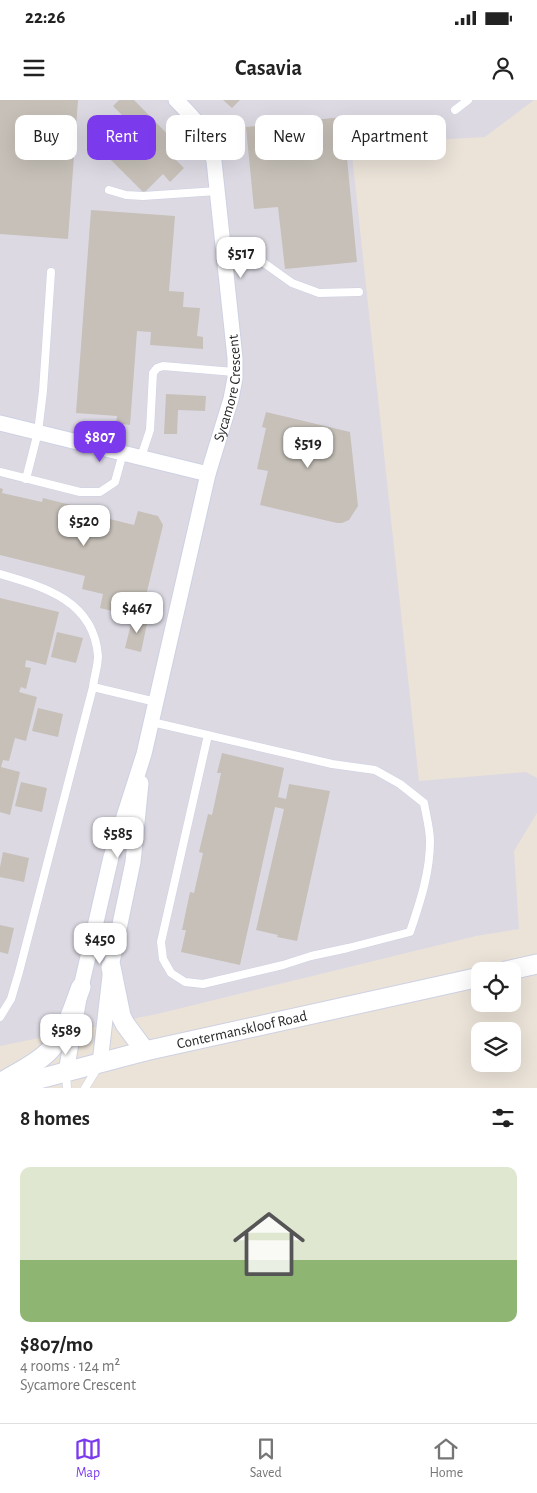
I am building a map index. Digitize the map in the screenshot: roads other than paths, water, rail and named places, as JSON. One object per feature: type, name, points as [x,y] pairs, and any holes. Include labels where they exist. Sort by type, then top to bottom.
[{"type":"street","name":"Sycamore Crescent","points":[[144,754],[208,474],[231,399],[235,358],[214,161],[209,142],[201,127],[176,100]]},
{"type":"street","points":[[0,423],[208,474]]},
{"type":"street","points":[[100,1063],[110,975],[133,862],[144,754]]},
{"type":"street","points":[[67,1080],[82,982],[111,857],[144,754]]},
{"type":"street","points":[[521,968],[537,964]]},
{"type":"street","points":[[82,982],[110,975]]},
{"type":"street","points":[[110,975],[121,1016],[145,1051]]},
{"type":"street","name":"Contermanskloof Road","points":[[5,1088],[67,1080],[100,1063],[145,1051],[471,979]]},
{"type":"street","points":[[0,1083],[49,1051],[65,1026],[82,982]]},
{"type":"lane","points":[[455,110],[468,100]]},
{"type":"lane","points":[[109,190],[126,195],[143,196],[217,191]]},
{"type":"lane","points":[[224,260],[243,259],[264,263],[292,283],[319,294],[359,292]]},
{"type":"lane","points":[[26,479],[38,432],[52,272]]},
{"type":"lane","points":[[141,457],[150,430],[153,373],[157,368],[163,366],[234,372]]},
{"type":"lane","points":[[0,472],[80,492],[100,492],[115,482],[123,453]]},
{"type":"lane","points":[[0,574],[63,596],[78,610],[91,629],[98,657],[93,686],[19,972],[11,999],[0,1017]]},
{"type":"lane","points":[[93,686],[156,702]]},
{"type":"lane","points":[[152,722],[208,735],[332,764],[375,770],[400,784],[424,803],[430,840],[428,870],[424,891],[410,932],[203,984],[185,982],[171,973],[163,958],[161,942],[208,735]]},
{"type":"lane","points":[[85,1088],[100,1063]]}]
